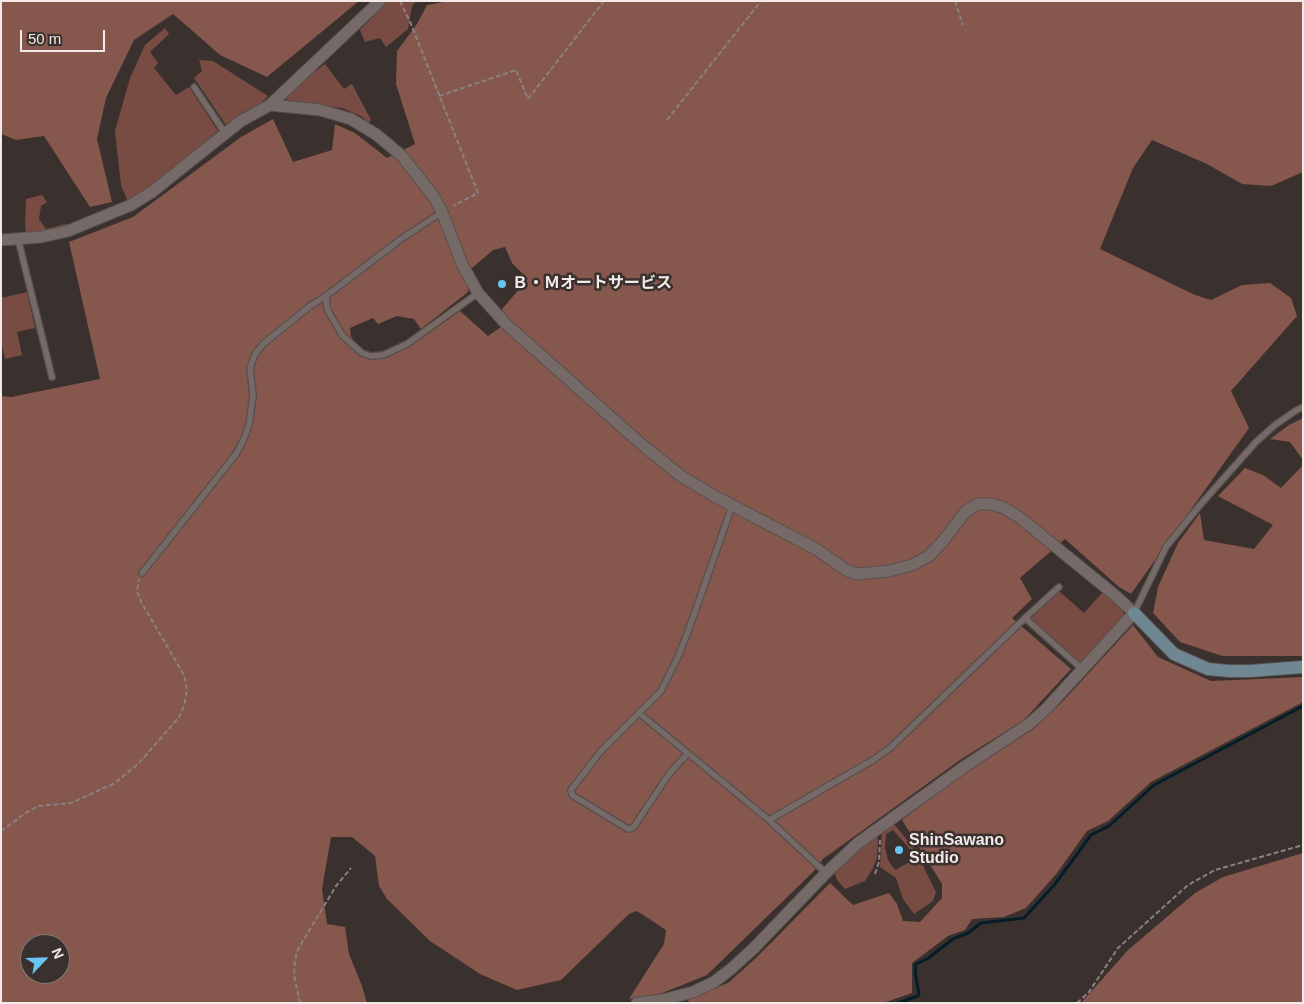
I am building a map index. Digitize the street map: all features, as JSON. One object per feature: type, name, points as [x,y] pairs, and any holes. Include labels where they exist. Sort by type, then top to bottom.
[{"type":"street","points":[[1,240],[48,236],[68,231],[131,205],[152,192],[250,115],[270,105],[380,1]]},
{"type":"street","points":[[270,105],[320,110],[351,119],[377,135],[402,156],[426,186],[442,212],[462,264],[478,293],[506,324],[640,443],[681,476],[732,506],[816,549],[846,570],[857,574],[889,571],[912,565],[929,556],[966,511],[978,504],[992,504],[1004,508],[1019,517],[1116,596],[1174,654],[1208,669],[1250,671],[1303,667]]},
{"type":"street","points":[[637,1003],[663,1001],[693,992],[720,978],[754,948],[826,873],[858,843],[964,767],[1029,724],[1047,708],[1134,613]]},
{"type":"lane","points":[[194,87],[225,134]]},
{"type":"lane","points":[[142,573],[236,454],[243,441],[249,425],[253,394],[250,368],[255,354],[264,344],[310,306],[401,239],[442,212]]},
{"type":"lane","points":[[18,239],[52,377]]},
{"type":"lane","points":[[326,296],[327,309],[342,336],[362,353],[371,356],[382,355],[407,344],[478,293]]},
{"type":"lane","points":[[1134,613],[1166,547],[1194,512],[1256,442],[1282,420],[1303,407]]},
{"type":"lane","points":[[688,753],[669,774],[633,828],[628,829],[572,795],[571,790],[602,751],[661,691],[678,657],[732,506]]},
{"type":"lane","points":[[769,820],[873,760],[890,748],[1059,587]]},
{"type":"lane","points":[[1025,618],[1082,669]]},
{"type":"lane","points":[[639,713],[769,820],[826,873]]},
{"type":"path","points":[[400,1],[478,192],[442,212]]},
{"type":"path","points":[[439,96],[516,70],[528,99],[604,1]]},
{"type":"path","points":[[667,120],[761,1]]},
{"type":"path","points":[[955,1],[963,25]]},
{"type":"path","points":[[1,831],[27,812],[40,806],[71,803],[115,783],[140,762],[179,717],[184,706],[187,690],[184,675],[141,602],[137,591],[137,583],[142,573]]},
{"type":"path","points":[[875,874],[881,846],[879,828]]},
{"type":"path","points":[[1077,1003],[1089,992],[1118,948],[1188,885],[1215,870],[1303,844]]},
{"type":"path","points":[[300,1003],[294,975],[297,951],[336,886],[351,868]]},
{"type":"shaded area","points":[[1,1],[359,1],[267,77],[220,55],[173,14],[134,40],[106,98],[97,139],[112,202],[90,207],[44,136],[16,140],[1,134]]},
{"type":"shaded area","points":[[388,1],[416,1],[412,6],[408,29],[386,47],[380,38],[365,42],[360,30]]},
{"type":"shaded area","points":[[449,1],[1303,1],[1303,172],[1271,186],[1242,184],[1207,164],[1152,140],[1133,168],[1100,249],[1195,295],[1211,300],[1242,285],[1270,283],[1291,298],[1297,316],[1231,391],[1249,428],[1131,594],[1119,587],[1065,539],[1020,578],[1032,599],[1012,618],[1071,669],[1024,720],[960,760],[823,859],[814,871],[707,975],[660,994],[629,999],[664,944],[666,930],[637,911],[629,914],[561,980],[517,990],[480,974],[430,941],[387,899],[379,886],[375,856],[352,837],[331,837],[322,889],[327,924],[345,927],[349,954],[367,1003],[1,1003],[1,396],[11,397],[100,379],[69,242],[133,217],[241,137],[273,119],[293,162],[332,150],[335,124],[355,133],[387,158],[415,144],[396,84],[397,51],[417,24],[427,5]],"holes":[[[505,247],[512,263],[528,279],[502,309],[508,322],[488,336],[460,311],[409,347],[384,358],[370,360],[351,337],[350,328],[373,318],[378,324],[397,316],[414,319],[421,329],[468,292],[471,269],[493,250]]]},
{"type":"shaded area","points":[[165,28],[169,34],[150,52],[158,63],[154,68],[176,95],[189,87],[218,131],[170,173],[128,202],[121,185],[115,131],[130,78],[145,45]]},
{"type":"shaded area","points":[[199,60],[213,61],[268,96],[260,104],[245,111],[226,125],[194,78],[202,71]]},
{"type":"shaded area","points":[[325,64],[344,89],[352,84],[371,120],[369,123],[361,116],[342,108],[287,100],[286,97],[296,86]]},
{"type":"shaded area","points":[[42,195],[47,202],[41,206],[39,219],[46,229],[65,224],[68,226],[45,232],[26,233],[26,199]]},
{"type":"shaded area","points":[[27,292],[35,328],[17,332],[22,355],[5,359],[1,341],[1,298]]},
{"type":"shaded area","points":[[1303,418],[1303,460],[1290,442],[1270,439],[1289,425]]},
{"type":"shaded area","points":[[1303,465],[1303,656],[1222,656],[1180,642],[1153,613],[1158,587],[1178,543],[1200,513],[1204,540],[1254,549],[1273,525],[1218,496],[1245,468],[1263,475],[1281,488]]},
{"type":"shaded area","points":[[1059,591],[1084,613],[1103,592],[1123,612],[1125,621],[1082,665],[1030,619]]},
{"type":"shaded area","points":[[1133,625],[1158,657],[1211,681],[1303,677],[1303,702],[1151,782],[1108,821],[1087,831],[1057,873],[1026,908],[1004,917],[972,919],[965,930],[948,936],[912,963],[912,993],[883,1003],[689,1003],[688,999],[728,983],[757,957],[830,883],[853,905],[889,893],[897,904],[903,921],[920,922],[942,898],[942,884],[902,820],[966,771],[1032,730],[1063,701]]},
{"type":"shaded area","points":[[893,823],[914,848],[936,892],[933,901],[914,914],[903,899],[896,878],[880,867],[882,830]],"holes":[[[893,830],[915,855],[906,864],[895,870],[888,860],[885,847],[886,834]]]},
{"type":"shaded area","points":[[876,836],[878,840],[877,858],[872,870],[865,881],[845,889],[837,880],[834,870]]},
{"type":"shaded area","points":[[1303,853],[1303,1003],[1081,1003],[1128,950],[1195,893],[1223,877]]},
{"type":"waterway","points":[[898,1003],[919,994],[915,972],[916,964],[927,959],[953,939],[968,933],[981,923],[1024,918],[1055,884],[1091,835],[1109,826],[1154,785],[1303,706]]},
{"type":"place","name":"Ｂ・Ｍオートサービス","points":[[502,284]]},
{"type":"place","name":"ShinSawano Studio","points":[[899,850]]}]
